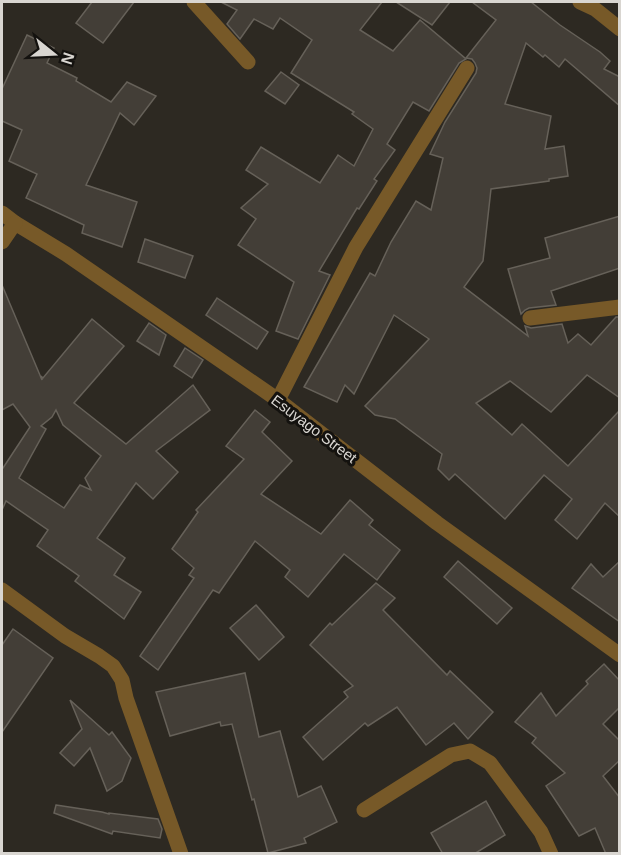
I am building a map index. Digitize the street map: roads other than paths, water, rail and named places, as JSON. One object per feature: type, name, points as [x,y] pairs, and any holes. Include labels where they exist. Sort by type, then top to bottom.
[{"type":"street","points":[[194,2],[248,62]]},
{"type":"street","points":[[580,2],[597,5],[620,29]]},
{"type":"street","points":[[278,400],[356,247],[467,68]]},
{"type":"street","name":"Esuyago Street","points":[[2,213],[66,254],[278,400],[437,523],[620,655]]},
{"type":"street","points":[[2,242],[15,223]]},
{"type":"street","points":[[530,318],[620,307]]},
{"type":"street","points":[[2,590],[65,636],[99,656],[112,666],[122,680],[181,854]]},
{"type":"street","points":[[364,810],[451,754],[470,751],[490,763],[541,832],[551,854]]}]
